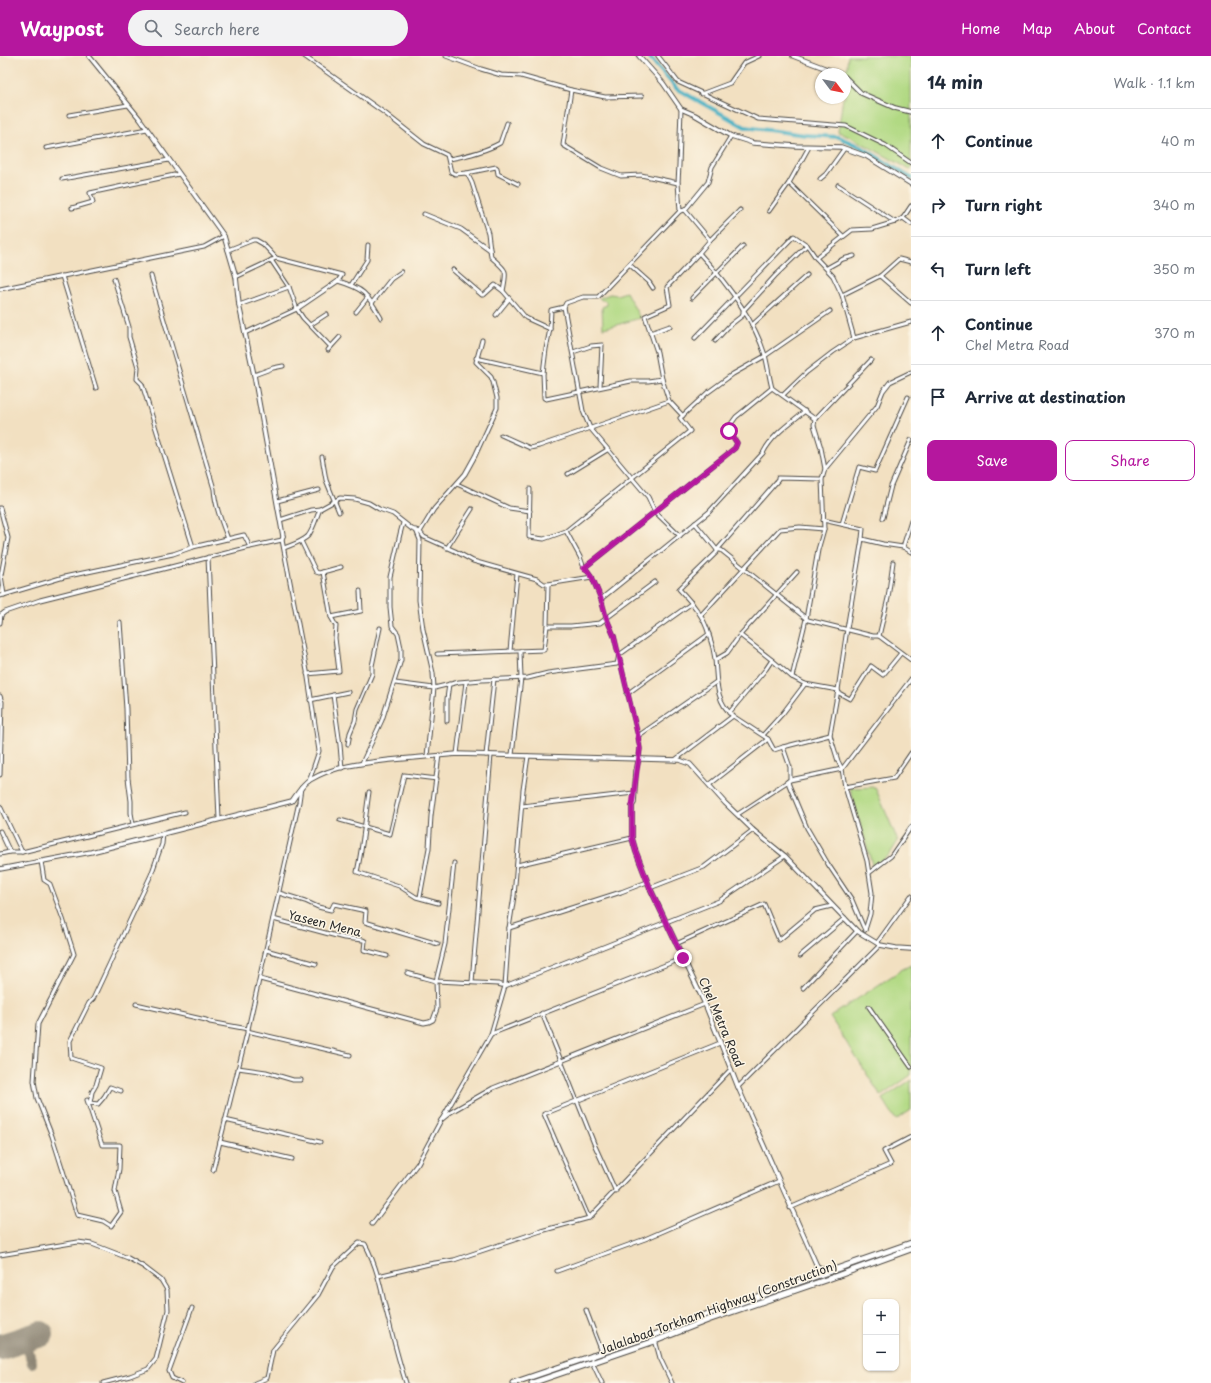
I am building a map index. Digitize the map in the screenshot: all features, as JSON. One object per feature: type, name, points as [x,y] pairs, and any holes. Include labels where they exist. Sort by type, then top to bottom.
[{"type":"highway","points":[[516,1382],[654,1335],[705,1315],[911,1243]]},
{"type":"highway","name":"Jalalabad Torkham Highway (Construction)","points":[[534,1383],[911,1249]]},
{"type":"street","points":[[89,56],[147,129],[224,236],[236,277],[239,305],[254,375],[307,674],[319,751],[309,781]]},
{"type":"street","points":[[304,56],[386,114],[424,144],[447,155],[451,172],[455,174],[467,173],[496,167],[498,174],[518,184]]},
{"type":"street","points":[[446,56],[501,75],[521,76],[571,90],[605,97],[642,96]]},
{"type":"street","points":[[639,56],[663,83],[681,109],[695,115],[731,136],[753,142],[809,147],[841,147],[866,156],[911,184]]},
{"type":"street","points":[[658,56],[678,82],[701,94],[758,119],[846,126],[885,146],[911,163]]},
{"type":"street","points":[[701,94],[730,83],[744,63],[760,56]]},
{"type":"street","points":[[793,56],[824,68]]},
{"type":"street","points":[[851,83],[861,93],[895,108],[911,112]]},
{"type":"street","points":[[571,90],[562,145],[601,168],[621,176],[642,175],[678,183]]},
{"type":"street","points":[[69,115],[128,105]]},
{"type":"street","points":[[680,211],[678,183],[680,165],[681,109]]},
{"type":"street","points":[[449,159],[470,155],[500,144],[507,123]]},
{"type":"street","points":[[46,148],[147,129]]},
{"type":"street","points":[[662,379],[631,381],[546,400],[544,398],[543,373],[550,329],[551,310],[564,307],[566,303],[583,297],[598,298],[680,211],[685,210],[708,182],[712,167],[731,136]]},
{"type":"street","points":[[769,211],[789,183],[809,147]]},
{"type":"street","points":[[820,179],[826,174],[844,149]]},
{"type":"street","points":[[62,178],[169,160]]},
{"type":"street","points":[[467,173],[472,183],[488,233],[491,257],[505,269],[506,274],[503,291]]},
{"type":"street","points":[[72,208],[93,202],[90,193],[179,174]]},
{"type":"street","points":[[789,183],[843,236]]},
{"type":"street","points":[[838,185],[895,222]]},
{"type":"street","points":[[816,258],[852,230],[872,228],[895,222],[903,218],[911,206]]},
{"type":"street","points":[[685,210],[710,240]]},
{"type":"street","points":[[530,489],[529,537],[544,539],[566,531],[690,431],[680,418],[682,416],[669,401],[662,379],[657,352],[645,316],[670,305],[667,287],[740,210]]},
{"type":"street","points":[[424,214],[461,229],[490,250]]},
{"type":"street","points":[[903,218],[911,224]]},
{"type":"street","points":[[0,289],[204,247],[224,236]]},
{"type":"street","points":[[695,338],[794,236],[807,245],[816,258],[833,276],[842,295],[854,338]]},
{"type":"street","points":[[228,250],[256,240],[263,244],[276,258],[342,274],[338,281],[298,309],[245,333]]},
{"type":"street","points":[[351,285],[367,260],[368,245]]},
{"type":"street","points":[[715,341],[729,326],[743,315],[744,311],[775,276],[807,245]]},
{"type":"street","points":[[692,298],[743,246]]},
{"type":"street","points":[[699,253],[735,296],[752,325],[765,356],[772,388],[815,418]]},
{"type":"street","points":[[827,268],[843,259],[854,256]]},
{"type":"street","points":[[236,277],[276,258]]},
{"type":"street","points":[[842,295],[880,276],[900,259],[911,262]]},
{"type":"street","points":[[271,260],[289,287],[303,318],[329,348],[340,337]]},
{"type":"street","points":[[630,265],[649,282],[653,288]]},
{"type":"street","points":[[453,270],[482,295],[484,295],[495,285],[503,291],[526,318],[550,329]]},
{"type":"street","points":[[372,303],[391,279],[401,272]]},
{"type":"street","points":[[752,325],[807,275]]},
{"type":"street","points":[[62,276],[96,388]]},
{"type":"street","points":[[151,276],[214,489],[220,519],[228,539]]},
{"type":"street","points":[[880,276],[911,303]]},
{"type":"street","points":[[114,280],[129,327],[129,338],[138,367],[137,379],[142,384],[193,547]]},
{"type":"street","points":[[338,281],[360,289],[368,297],[381,318]]},
{"type":"street","points":[[239,305],[289,287]]},
{"type":"street","points":[[356,312],[368,297]]},
{"type":"street","points":[[496,315],[509,299]]},
{"type":"street","points":[[564,307],[580,392],[582,411],[590,428],[648,497],[655,512],[680,536]]},
{"type":"street","points":[[682,416],[707,393],[733,374],[765,356],[830,311]]},
{"type":"street","points":[[310,325],[327,314]]},
{"type":"street","points":[[782,395],[807,372],[854,338],[911,322]]},
{"type":"street","points":[[650,333],[670,326]]},
{"type":"street","points":[[420,532],[434,509],[464,474],[475,456],[497,408],[497,398],[491,377],[476,362],[482,340]]},
{"type":"street","points":[[573,352],[591,346],[602,345],[600,387]]},
{"type":"street","points":[[476,358],[543,373]]},
{"type":"street","points":[[825,469],[821,448],[814,425],[815,418],[871,360]]},
{"type":"street","points":[[254,375],[283,366]]},
{"type":"street","points":[[792,677],[806,619],[818,550],[824,529],[822,479],[825,469],[877,406],[883,391],[890,382],[911,372]]},
{"type":"street","points":[[584,568],[735,448],[737,443],[728,428],[736,417],[772,388]]},
{"type":"street","points":[[842,524],[859,467],[875,471],[908,397]]},
{"type":"street","points":[[501,435],[530,448],[669,401]]},
{"type":"street","points":[[601,599],[709,512],[763,453],[776,434],[805,411]]},
{"type":"street","points":[[883,518],[891,486],[911,440]]},
{"type":"street","points":[[568,474],[607,450]]},
{"type":"street","points":[[322,457],[326,480],[339,512]]},
{"type":"street","points":[[822,479],[778,478],[778,480],[717,550],[717,552],[679,588],[701,615],[709,634],[715,660],[716,682],[722,702],[729,713],[768,738],[774,750],[830,735]]},
{"type":"street","points":[[457,484],[509,508],[530,511]]},
{"type":"street","points":[[277,501],[319,490]]},
{"type":"street","points":[[280,520],[311,510],[320,509],[340,498],[355,499],[369,503],[379,509],[393,514],[420,532],[424,537],[473,561],[537,579],[544,584],[592,577]]},
{"type":"street","points":[[0,508],[8,538],[1,575],[2,595],[64,577],[173,554],[193,547],[244,535],[250,546]]},
{"type":"street","points":[[284,548],[301,541],[308,536],[317,520],[320,509]]},
{"type":"street","points":[[447,548],[472,509]]},
{"type":"street","points":[[823,520],[864,529],[846,629],[830,735],[842,769],[845,787],[867,861],[872,894],[870,914],[864,936]]},
{"type":"street","points":[[362,763],[382,720],[395,683],[401,660],[401,648],[398,634],[392,626],[390,607],[390,577],[403,522]]},
{"type":"street","points":[[695,523],[717,550],[721,550],[806,619],[873,636],[879,636],[911,660]]},
{"type":"street","points":[[903,547],[911,524]]},
{"type":"street","points":[[701,615],[780,529],[800,527],[824,529]]},
{"type":"street","points":[[416,530],[420,540],[419,600],[434,673],[434,688],[427,756]]},
{"type":"street","points":[[566,531],[580,557],[584,568],[592,577],[614,636],[638,736],[640,749],[639,758]]},
{"type":"street","points":[[0,622],[1,615],[5,612],[40,600],[282,538]]},
{"type":"street","points":[[862,539],[903,547],[911,552]]},
{"type":"street","points":[[301,541],[316,572],[319,573],[341,567]]},
{"type":"street","points":[[208,557],[219,819]]},
{"type":"street","points":[[879,636],[888,598],[893,562]]},
{"type":"street","points":[[307,674],[339,671],[335,638],[336,626],[331,617],[323,572]]},
{"type":"street","points":[[715,660],[727,653],[740,635],[777,596],[797,572]]},
{"type":"street","points":[[510,651],[517,574]]},
{"type":"street","points":[[547,626],[571,626],[600,623],[606,617],[655,582]]},
{"type":"street","points":[[437,654],[544,650],[547,626],[548,584]]},
{"type":"street","points":[[331,617],[361,611],[360,591]]},
{"type":"street","points":[[395,683],[434,688],[449,684],[482,680],[528,678],[548,673],[617,664],[618,655],[692,603]]},
{"type":"street","points":[[120,622],[126,709],[128,778],[133,824]]},
{"type":"street","points":[[348,744],[357,709],[372,674],[372,666],[380,628]]},
{"type":"street","points":[[627,694],[709,634]]},
{"type":"street","points":[[740,635],[792,677],[805,684],[838,690],[839,693],[850,699],[871,666],[883,675],[901,653]]},
{"type":"street","points":[[512,755],[521,678],[520,652]]},
{"type":"street","points":[[729,713],[772,660]]},
{"type":"street","points":[[486,755],[494,679]]},
{"type":"street","points":[[738,814],[790,780],[842,769],[911,679]]},
{"type":"street","points":[[457,754],[466,682]]},
{"type":"street","points":[[638,736],[716,682]]},
{"type":"street","points":[[447,721],[449,684]]},
{"type":"street","points":[[763,735],[805,684]]},
{"type":"street","points":[[310,700],[348,692]]},
{"type":"street","points":[[333,695],[342,768]]},
{"type":"street","points":[[0,696],[2,702],[0,775]]},
{"type":"street","points":[[675,760],[733,716]]},
{"type":"street","points":[[709,785],[768,738]]},
{"type":"street","points":[[784,747],[790,767],[790,780],[788,781],[789,785],[807,828],[830,868],[852,900],[866,930]]},
{"type":"street","points":[[845,787],[894,778],[911,753]]},
{"type":"street","points":[[0,869],[91,852],[292,801],[301,788],[309,781],[325,773],[362,763],[457,754],[675,760],[690,764],[753,830],[785,856],[857,931],[879,944],[896,948],[911,949]]},
{"type":"street","points":[[472,982],[491,755]]},
{"type":"street","points":[[420,897],[429,848],[439,756]]},
{"type":"street","points":[[372,1224],[418,1163],[491,1034],[505,986],[509,928],[528,756]]},
{"type":"street","name":"Chel Metra Road","points":[[639,758],[632,812],[632,838],[636,852],[665,923],[705,1004],[738,1087],[816,1266]]},
{"type":"street","points":[[340,820],[390,834],[404,775],[437,779]]},
{"type":"street","points":[[213,1170],[260,979],[301,788]]},
{"type":"street","points":[[369,792],[362,852],[357,872],[398,886],[416,897],[438,903]]},
{"type":"street","points":[[522,806],[634,793]]},
{"type":"street","points":[[0,806],[22,852]]},
{"type":"street","points":[[0,854],[22,852],[185,812]]},
{"type":"street","points":[[869,873],[891,856],[911,827]]},
{"type":"street","points":[[650,888],[704,867],[753,830]]},
{"type":"street","points":[[0,831],[10,852]]},
{"type":"street","points":[[121,1091],[110,1087],[98,1104],[90,1103],[92,1092],[96,1085],[101,1068],[71,1058],[70,1041],[89,1003],[93,999],[151,875],[162,844],[163,833]]},
{"type":"street","points":[[517,865],[632,838]]},
{"type":"street","points":[[407,973],[436,981],[472,982],[505,986],[720,901],[785,856]]},
{"type":"street","points":[[41,861],[44,880],[50,884],[74,954],[38,1024],[34,1081],[36,1098],[52,1136],[77,1215],[103,1221],[110,1226],[121,1212],[115,1191],[119,1169],[120,1145],[102,1145],[87,1100]]},
{"type":"street","points":[[260,979],[424,1023],[433,1020],[437,1009],[436,981],[445,944],[454,862]]},
{"type":"street","points":[[509,928],[621,892],[647,882]]},
{"type":"street","points":[[279,893],[331,910],[334,904],[366,911],[365,922],[438,944]]},
{"type":"street","points":[[738,1087],[879,944],[911,896]]},
{"type":"street","points":[[676,944],[764,904],[779,940],[815,910],[832,906]]},
{"type":"street","points":[[800,956],[844,918]]},
{"type":"street","name":"Yaseen Mena","points":[[273,919],[344,938],[363,940],[365,941],[364,950],[387,956]]},
{"type":"street","points":[[803,988],[857,931]]},
{"type":"street","points":[[266,950],[316,964]]},
{"type":"street","points":[[491,1034],[683,958]]},
{"type":"street","points":[[136,1004],[350,1055]]},
{"type":"street","points":[[441,1120],[451,1112],[493,1088],[705,1004]]},
{"type":"street","points":[[869,1007],[911,1067]]},
{"type":"street","points":[[542,1013],[595,1146],[616,1192]]},
{"type":"street","points":[[590,1218],[544,1114],[720,1043]]},
{"type":"street","points":[[238,1068],[266,1072],[293,1080],[301,1080]]},
{"type":"street","points":[[378,1276],[429,1264],[454,1260],[542,1231],[590,1218],[731,1069]]},
{"type":"street","points":[[225,1120],[320,1142]]},
{"type":"street","points":[[790,1208],[891,1164],[884,1151],[911,1137]]},
{"type":"street","points":[[220,1142],[292,1159]]},
{"type":"street","points":[[557,1271],[645,1239],[779,1181]]},
{"type":"street","points":[[0,1255],[78,1242],[92,1244],[128,1258],[144,1267],[160,1280],[167,1290],[168,1310],[156,1360],[148,1369],[130,1376],[103,1383]]},
{"type":"street","points":[[255,1383],[266,1378],[273,1350],[318,1295],[333,1267],[359,1243],[365,1244],[371,1254],[406,1383]]},
{"type":"street","points":[[812,1278],[815,1273],[816,1266],[829,1272]]},
{"type":"street","points":[[182,1383],[172,1378],[169,1371],[192,1308]]},
{"type":"street","points":[[586,1310],[602,1352]]},
{"type":"street","points":[[654,1335],[660,1358],[672,1383]]},
{"type":"street","points":[[592,1355],[592,1362],[602,1383]]},
{"type":"street","points":[[534,1383],[535,1375]]},
{"type":"green space","points":[[848,56],[911,56],[911,170],[847,135],[838,132],[842,104],[851,104],[851,68],[847,68]]},
{"type":"green space","points":[[626,292],[640,318],[603,328],[602,307],[607,305],[605,300],[601,300],[599,298],[610,294],[617,295]]},
{"type":"green space","points":[[875,787],[898,841],[890,854],[873,868],[850,788]]},
{"type":"green space","points":[[911,965],[911,1075],[881,1096],[830,1017]]},
{"type":"green space","points":[[911,1080],[911,1110],[896,1120],[882,1099]]},
{"type":"waterway","points":[[648,56],[677,89],[745,127],[806,135],[838,137],[861,147],[911,178]]},
{"type":"taxiway","points":[[25,1339],[32,1363]]},
{"type":"runway","points":[[0,1347],[41,1334]]},
{"type":"route","points":[[683,958],[667,924],[665,923],[650,888],[632,838],[632,806],[634,802],[636,771],[640,749],[638,736],[614,636],[592,577],[584,568],[735,448],[737,443],[729,431]]}]
